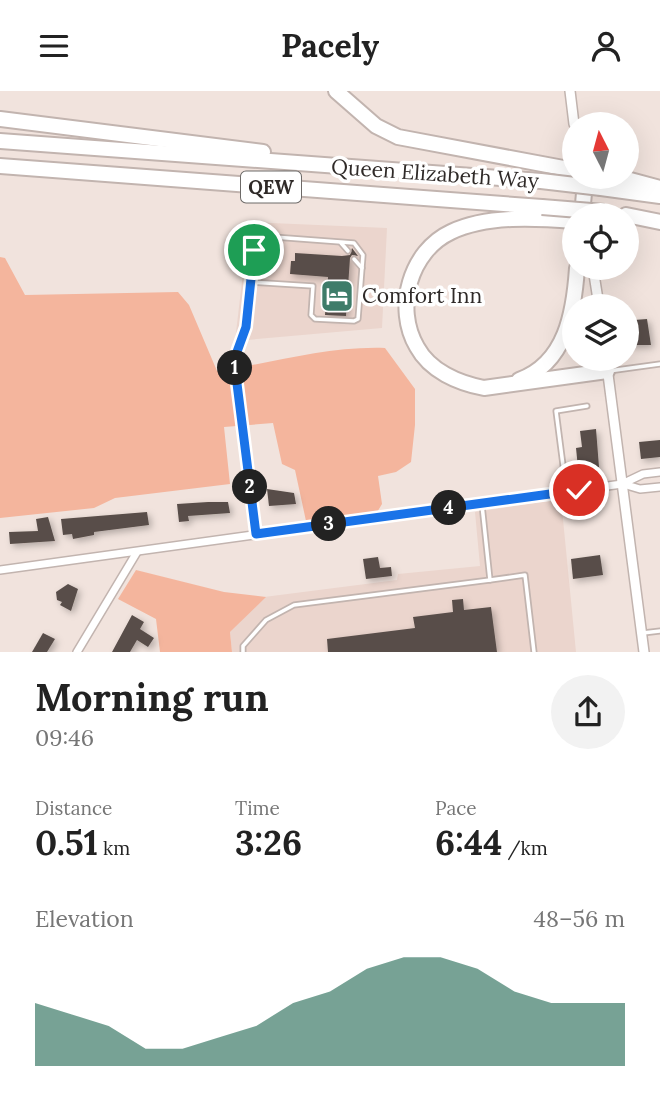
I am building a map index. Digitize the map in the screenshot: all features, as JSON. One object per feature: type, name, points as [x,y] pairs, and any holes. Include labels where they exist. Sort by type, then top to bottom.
[{"type":"highway","points":[[336,91],[376,126],[398,137],[562,168]]},
{"type":"highway","points":[[0,119],[238,149],[361,168]]},
{"type":"highway","name":"Queen Elizabeth Way","points":[[0,141],[541,181],[660,196]]},
{"type":"highway","name":"Queen Elizabeth Way","points":[[0,166],[562,213]]},
{"type":"highway","points":[[639,182],[660,188]]},
{"type":"highway","points":[[584,193],[584,203]]},
{"type":"highway","points":[[562,218],[544,213],[490,221],[452,232],[434,242],[420,259],[408,289],[410,331],[417,349],[433,365],[465,384],[484,388],[505,386],[577,371]]},
{"type":"highway","name":"Queen Elizabeth Way","points":[[639,219],[660,225]]},
{"type":"highway","points":[[639,224],[660,225]]},
{"type":"highway","points":[[505,386],[526,378],[546,363],[559,347],[570,320],[576,280]]},
{"type":"street","points":[[570,91],[573,112]]},
{"type":"street","points":[[583,189],[584,193]]},
{"type":"street","points":[[234,360],[256,534]]},
{"type":"street","points":[[607,371],[644,652]]},
{"type":"street","points":[[0,570],[622,484],[643,474],[660,472]]},
{"type":"street","points":[[622,484],[640,489],[660,487]]},
{"type":"street","points":[[77,652],[137,552]]},
{"type":"lane","points":[[234,360],[246,327],[250,282],[254,250],[263,242],[274,237],[354,243],[363,255],[358,319],[354,321],[315,319],[311,315],[313,286],[250,282]]},
{"type":"lane","points":[[341,243],[348,251]]},
{"type":"lane","points":[[354,259],[362,268]]},
{"type":"lane","points":[[639,364],[660,364]]},
{"type":"lane","points":[[587,406],[556,411],[564,473],[590,471]]},
{"type":"lane","points":[[577,472],[579,490]]},
{"type":"lane","points":[[482,503],[490,580]]},
{"type":"lane","points":[[243,652],[243,646],[266,620],[294,605],[525,575],[534,652]]},
{"type":"lane","points":[[641,633],[660,631]]},
{"type":"shaded area","points":[[249,222],[387,228],[382,328],[235,341]]},
{"type":"shaded area","points":[[0,257],[5,258],[25,295],[178,292],[189,305],[217,371],[321,352],[385,348],[415,389],[411,462],[396,472],[378,476],[382,504],[376,514],[306,521],[295,470],[282,464],[273,423],[224,427],[230,484],[115,498],[94,508],[0,518]]},
{"type":"shaded area","points":[[561,499],[576,652],[232,652],[230,632],[264,597],[397,580],[398,574],[480,566],[475,512]]},
{"type":"shaded area","points":[[136,570],[224,592],[266,597],[230,632],[232,652],[160,652],[156,619],[118,599]]},
{"type":"building","name":"Comfort Inn","points":[[352,248],[358,256],[352,255],[350,258],[346,316],[325,315],[328,277],[290,274],[291,261],[295,261],[295,253],[342,256],[350,255]]},
{"type":"building","points":[[647,319],[651,345],[639,345],[639,320]]},
{"type":"building","points":[[596,429],[599,467],[578,468],[576,448],[582,447],[580,431]]},
{"type":"building","points":[[660,440],[660,457],[641,459],[639,442]]},
{"type":"building","points":[[267,489],[294,493],[296,504],[269,506]]},
{"type":"building","points":[[228,502],[230,513],[188,516],[189,521],[179,522],[177,504]]},
{"type":"building","points":[[147,512],[149,525],[94,532],[94,535],[73,539],[72,534],[63,535],[61,519]]},
{"type":"building","points":[[48,517],[55,541],[10,544],[9,532],[38,531],[36,519]]},
{"type":"building","points":[[600,555],[603,575],[573,579],[571,559]]},
{"type":"building","points":[[378,557],[380,568],[391,567],[392,576],[366,579],[363,559]]},
{"type":"building","points":[[68,584],[78,589],[71,611],[60,605],[62,602],[57,600],[56,592]]},
{"type":"building","points":[[463,599],[464,610],[491,607],[497,652],[328,652],[327,639],[415,628],[413,617],[453,612],[452,600]]},
{"type":"building","points":[[132,615],[144,622],[140,629],[154,638],[148,647],[137,640],[130,652],[112,652]]},
{"type":"building","points":[[43,633],[55,639],[47,652],[32,652]]},
{"type":"place","name":"Comfort Inn","points":[[337,296]]},
{"type":"route","points":[[254,250],[246,327],[234,360],[256,534],[579,490]]}]
